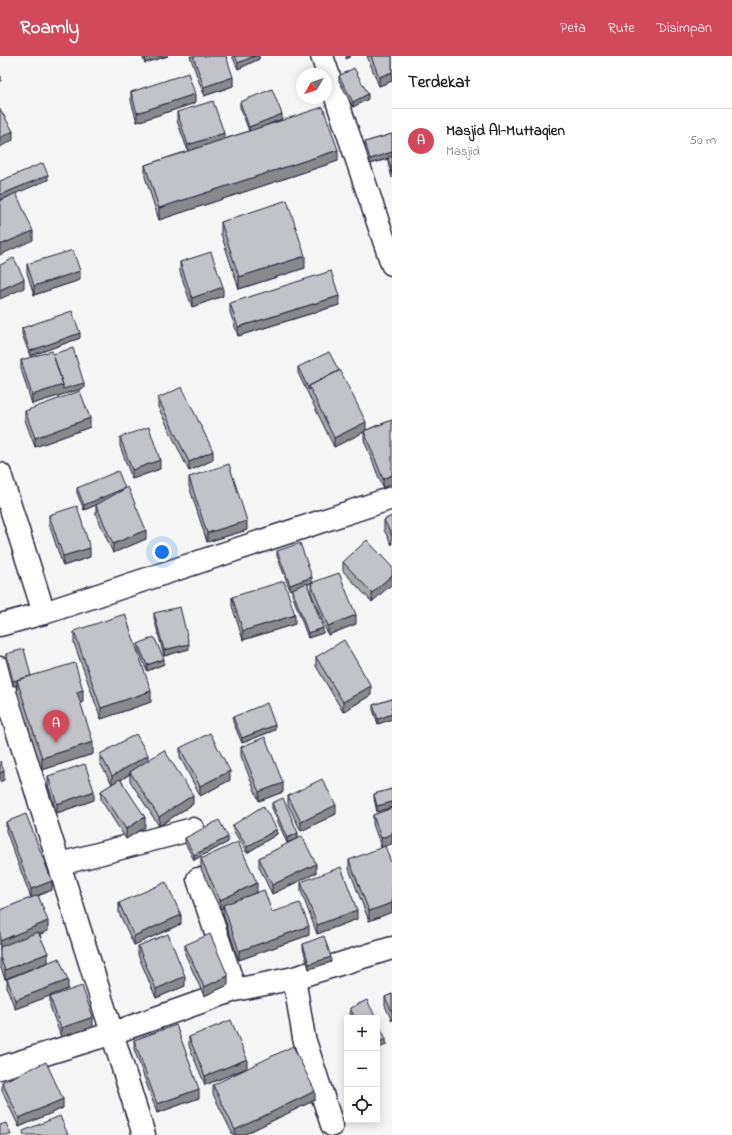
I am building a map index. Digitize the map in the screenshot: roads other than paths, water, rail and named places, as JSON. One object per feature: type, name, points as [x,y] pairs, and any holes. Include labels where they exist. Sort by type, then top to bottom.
[{"type":"street","points":[[322,56],[392,264]]},
{"type":"street","points":[[0,474],[44,613]]},
{"type":"street","points":[[0,625],[44,613],[392,498]]},
{"type":"street","points":[[0,668],[6,695],[144,1135]]},
{"type":"street","points":[[60,864],[193,829]]},
{"type":"street","points":[[198,879],[235,990]]},
{"type":"street","points":[[0,1068],[113,1033],[235,990],[294,978],[392,948]]},
{"type":"street","points":[[294,978],[304,1038],[332,1125]]},
{"type":"place","name":"Masjid Al-Muttaqien","points":[[56,743]]}]
